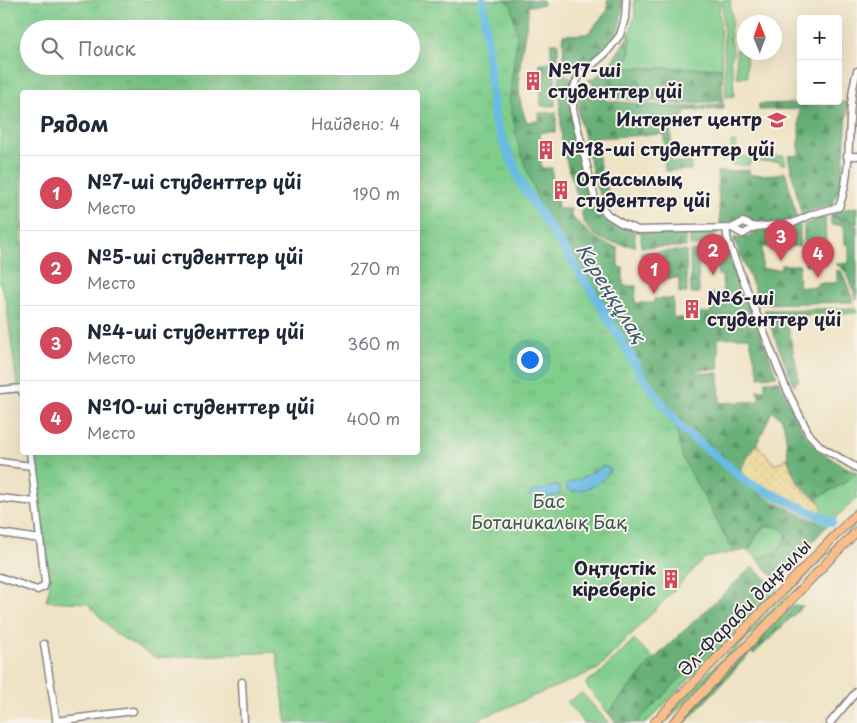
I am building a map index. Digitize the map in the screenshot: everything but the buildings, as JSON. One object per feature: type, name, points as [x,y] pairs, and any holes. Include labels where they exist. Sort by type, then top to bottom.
[{"type":"main road","name":"Әл-Фараби даңғылы","points":[[654,723],[857,513]]},
{"type":"main road","name":"Әл-Фараби даңғылы","points":[[673,723],[857,530]]},
{"type":"street","points":[[626,0],[625,18],[620,35],[606,52],[579,76],[573,89],[573,110],[595,199],[608,215],[638,230],[729,228],[743,222],[755,227]]},
{"type":"street","points":[[729,228],[744,234],[755,227],[793,223],[813,214],[839,207],[842,199],[847,156],[851,100],[857,71]]},
{"type":"street","points":[[847,156],[857,156]]},
{"type":"street","points":[[729,228],[728,242],[786,388],[809,434],[820,447],[857,468]]},
{"type":"street","points":[[0,390],[20,388]]},
{"type":"street","points":[[0,577],[38,590],[44,587],[30,455]]},
{"type":"street","points":[[0,462],[32,466]]},
{"type":"street","points":[[0,498],[36,502]]},
{"type":"street","points":[[0,533],[40,538]]},
{"type":"street","points":[[44,644],[56,722],[133,711]]},
{"type":"street","points":[[242,682],[244,723]]},
{"type":"street","points":[[830,723],[857,691]]},
{"type":"green space","name":"Бас Ботаникалық Бақ","points":[[0,0],[507,0],[512,8],[517,36],[509,99],[519,148],[542,211],[649,382],[672,411],[682,457],[734,552],[705,558],[598,669],[470,723],[287,723],[276,652],[156,658],[115,633],[87,603],[46,601],[50,585],[34,455],[420,455],[420,90],[20,90],[20,383],[17,384],[6,301],[0,283]]},
{"type":"green space","points":[[407,0],[543,0],[543,5],[528,6],[519,83],[522,109],[527,122],[539,121],[539,113],[556,112],[556,132],[540,132],[541,168],[552,168],[553,190],[557,190],[558,209],[571,209],[571,216],[587,231],[604,243],[618,248],[618,267],[623,268],[623,286],[636,286],[635,303],[654,303],[654,299],[673,299],[673,318],[692,318],[692,313],[711,313],[709,294],[723,294],[722,275],[718,275],[717,256],[704,256],[720,238],[723,239],[777,376],[759,377],[749,337],[718,338],[719,369],[696,370],[696,373],[719,373],[720,403],[760,401],[757,390],[765,390],[765,381],[779,381],[799,423],[814,445],[839,464],[856,472],[846,482],[817,498],[805,489],[792,472],[782,419],[772,411],[761,436],[745,464],[741,476],[826,527],[776,580],[757,559],[776,551],[783,545],[787,535],[778,527],[766,527],[757,533],[749,550],[734,552],[682,457]]},
{"type":"green space","points":[[607,0],[623,0],[621,16],[614,38],[603,51],[575,75],[564,67],[563,35],[587,34],[608,10]]},
{"type":"green space","points":[[634,0],[719,0],[722,68],[625,68],[630,53],[630,33],[635,15]]},
{"type":"green space","points":[[722,0],[731,0],[732,18],[730,33],[732,35],[730,38],[733,55],[730,60],[733,72],[734,96],[726,97]]},
{"type":"green space","points":[[630,33],[630,53],[625,68],[722,68],[723,101],[680,104],[609,97],[588,80],[600,74],[606,68]]},
{"type":"green space","points":[[551,43],[558,43],[558,66],[555,74],[555,106],[541,106],[539,63],[551,62]]},
{"type":"green space","points":[[736,50],[737,60],[746,60],[747,77],[737,77]]},
{"type":"green space","points":[[562,72],[573,80],[570,92],[570,106],[594,204],[580,205],[562,147],[559,78]]},
{"type":"green space","points":[[584,83],[608,101],[681,107],[724,104],[724,109],[708,110],[707,106],[705,106],[705,110],[684,111],[684,116],[681,116],[681,122],[671,126],[671,162],[691,162],[691,170],[665,171],[664,134],[595,138],[601,171],[609,193],[600,195],[596,186],[578,113],[579,92]]},
{"type":"green space","points":[[842,102],[848,102],[842,182],[832,205],[813,210],[802,217],[788,156],[799,155],[799,109],[759,110],[759,104],[842,105]]},
{"type":"green space","points":[[731,142],[736,142],[737,157],[784,156],[786,164],[781,164],[780,161],[749,162],[749,165],[732,165]]},
{"type":"green space","points":[[749,170],[750,175],[782,174],[782,171],[786,174],[797,218],[778,222],[758,223],[744,218],[720,224],[717,172]]},
{"type":"green space","points":[[857,207],[857,224],[831,215],[840,210]]},
{"type":"green space","points":[[597,208],[612,222],[635,232],[635,246],[607,241],[592,233],[583,219],[581,209]]},
{"type":"green space","points":[[825,215],[826,246],[804,247],[804,225]]},
{"type":"green space","points":[[831,216],[857,226],[857,300],[845,271],[836,264],[849,263],[849,245],[845,244],[844,225],[831,225]]},
{"type":"green space","points":[[800,225],[800,246],[762,247],[762,269],[781,269],[781,265],[800,265],[798,274],[799,287],[817,287],[818,283],[837,283],[837,270],[842,272],[854,302],[761,304],[733,238],[746,238],[757,231]]},
{"type":"green space","points":[[715,231],[718,233],[706,246],[690,246],[690,232]]},
{"type":"green space","points":[[641,232],[685,232],[686,247],[641,247]]},
{"type":"green space","points":[[686,251],[687,293],[679,293],[679,278],[646,279],[641,274],[641,252]]},
{"type":"green space","points":[[690,251],[702,251],[698,255],[699,293],[691,293]]},
{"type":"green space","points":[[805,252],[826,252],[826,264],[805,265]]},
{"type":"green space","points":[[857,308],[857,313],[786,316],[799,379],[794,386],[764,310]]},
{"type":"green space","points":[[857,472],[857,498],[826,527],[816,521],[821,510],[817,498],[846,482]]},
{"type":"green space","points":[[857,522],[857,525],[665,723],[659,723]]},
{"type":"green space","points":[[769,526],[777,527],[787,535],[783,545],[776,551],[757,559],[749,550],[760,530]]},
{"type":"green space","points":[[752,567],[774,585],[636,723],[616,723],[608,713],[654,659]]},
{"type":"green space","points":[[774,585],[779,588],[646,723],[636,723]]},
{"type":"green space","points":[[792,605],[803,606],[754,654],[751,652],[685,723],[677,723]]},
{"type":"green space","points":[[634,639],[654,659],[608,713],[586,685],[587,681],[598,675]]},
{"type":"green space","points":[[582,693],[608,723],[584,723],[567,702]]},
{"type":"sand","points":[[757,444],[775,465],[787,458],[799,484],[821,504],[822,509],[816,521],[773,501],[744,481],[741,471]]},
{"type":"water","points":[[603,466],[611,469],[595,485],[573,492],[567,489],[568,483],[582,478]]},
{"type":"water","points":[[557,485],[560,487],[560,493],[557,496],[533,498],[530,496],[532,492]]},
{"type":"waterway","name":"Кереңқұлақ","points":[[483,0],[494,119],[523,187],[593,293],[646,382],[682,429],[749,483],[832,522]]},
{"type":"place","name":"№17-ші студенттер үйі","points":[[533,81]]},
{"type":"place","name":"Интернет центр","points":[[777,120]]},
{"type":"place","name":"№18-ші студенттер үйі","points":[[546,150]]},
{"type":"place","name":"Отбасылық студенттер үйі","points":[[561,190]]},
{"type":"place","name":"№4-ші студенттер үйі","points":[[781,261]]},
{"type":"place","name":"№5-ші студенттер үйі","points":[[713,275]]},
{"type":"place","name":"№10-ші студенттер үйі","points":[[818,278]]},
{"type":"place","name":"№7-ші студенттер үйі","points":[[654,294]]},
{"type":"place","name":"№6-ші студенттер үйі","points":[[692,309]]},
{"type":"place","name":"Оңтүстік кіреберіс","points":[[671,579]]}]
